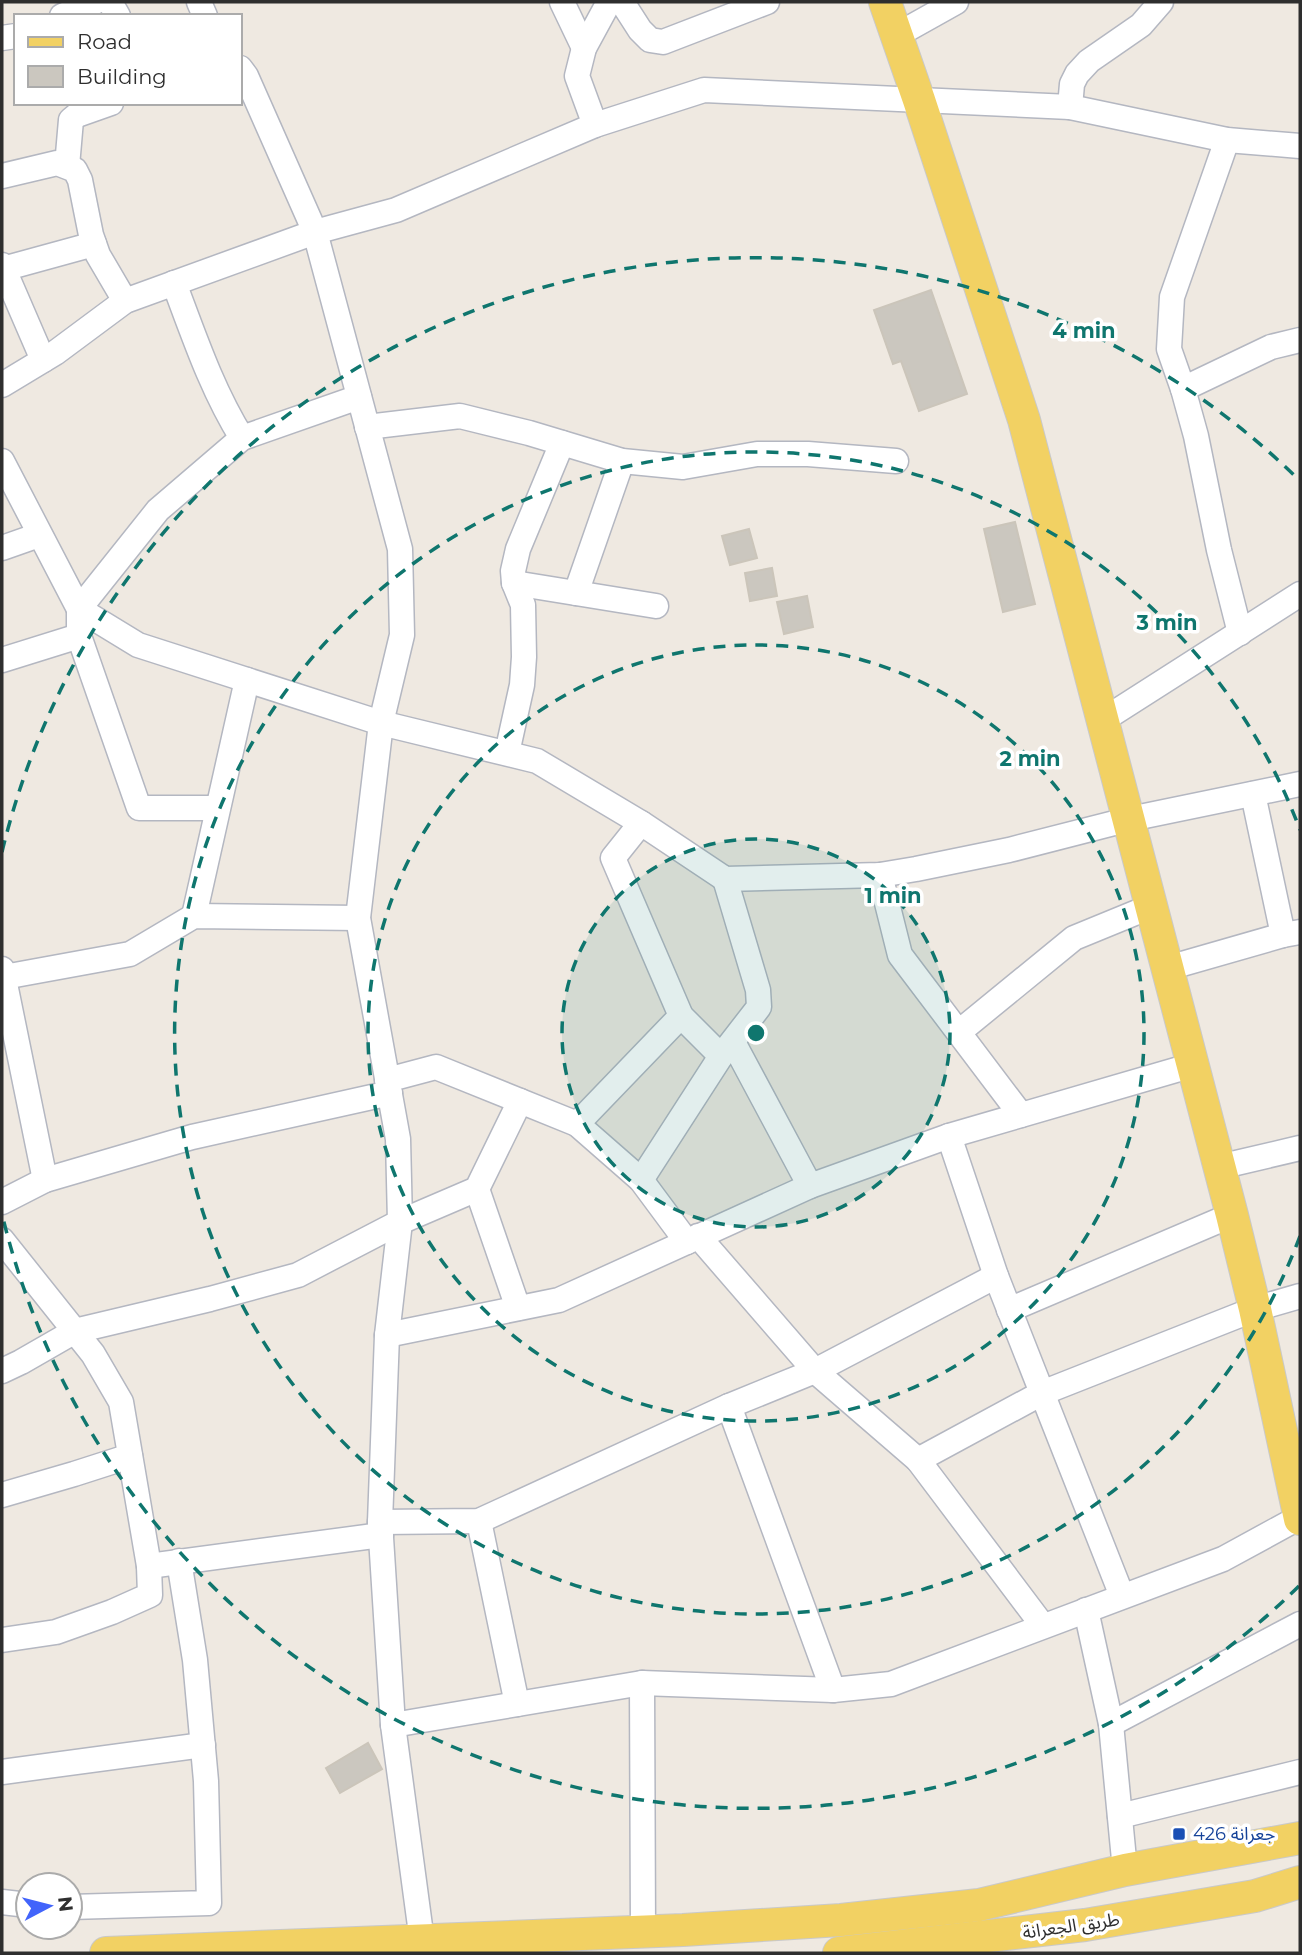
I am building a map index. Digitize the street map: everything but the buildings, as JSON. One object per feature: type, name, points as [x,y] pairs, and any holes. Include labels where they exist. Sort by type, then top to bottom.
[{"type":"main road","points":[[885,2],[1024,420],[1130,819],[1255,1309],[1296,1484],[1300,1518]]},
{"type":"main road","points":[[106,1953],[643,1932],[841,1920],[979,1905],[1125,1870],[1300,1838]]},
{"type":"main road","name":"طريق الجعرانة","points":[[839,1953],[1085,1925],[1255,1896],[1300,1882]]},
{"type":"main road","points":[[1255,1896],[1292,1900],[1300,1905]]},
{"type":"street","points":[[67,14],[94,2]]},
{"type":"street","points":[[562,2],[584,48]]},
{"type":"street","points":[[595,125],[577,76],[584,48],[609,2]]},
{"type":"street","points":[[622,2],[640,30],[650,40],[663,42],[767,2]]},
{"type":"street","points":[[897,34],[956,2]]},
{"type":"street","points":[[1070,107],[1072,84],[1077,74],[1089,61],[1141,24],[1160,2]]},
{"type":"street","points":[[242,71],[315,232],[400,549],[402,635],[381,723],[358,918],[398,1139],[400,1222],[387,1335],[380,1528],[393,1725],[422,1941]]},
{"type":"street","points":[[2,385],[55,353],[125,301],[315,232],[396,210],[595,125],[704,90],[1070,107],[1227,140],[1300,146]]},
{"type":"street","points":[[66,166],[71,120],[77,115],[105,105]]},
{"type":"street","points":[[1227,140],[1172,297],[1169,349],[1196,436],[1219,550],[1240,633]]},
{"type":"street","points":[[2,176],[58,163],[75,170],[80,180],[98,255],[125,301]]},
{"type":"street","points":[[43,360],[3,267],[94,244]]},
{"type":"street","points":[[174,283],[206,366],[231,421],[242,438]]},
{"type":"street","points":[[1183,389],[1271,347],[1300,340]]},
{"type":"street","points":[[79,609],[158,510],[242,438],[359,397]]},
{"type":"street","points":[[367,427],[460,416],[622,461],[683,467],[757,454],[808,454],[896,461]]},
{"type":"street","points":[[507,753],[522,685],[524,657],[523,605],[514,583],[513,571],[562,443]]},
{"type":"street","points":[[2,461],[79,609],[79,636],[139,808],[217,808]]},
{"type":"street","points":[[576,593],[622,461]]},
{"type":"street","points":[[2,548],[39,535]]},
{"type":"street","points":[[514,583],[656,606]]},
{"type":"street","points":[[1104,720],[1300,594]]},
{"type":"street","points":[[79,609],[138,645],[381,723],[537,761],[641,823],[724,879],[880,875],[1009,850],[1130,819],[1300,785]]},
{"type":"street","points":[[2,660],[79,636]]},
{"type":"street","points":[[194,916],[247,680]]},
{"type":"street","points":[[1168,968],[1291,933],[1253,794]]},
{"type":"street","points":[[641,823],[613,858],[681,1016],[727,1049],[810,1185]]},
{"type":"street","points":[[880,875],[900,955],[1021,1115]]},
{"type":"street","points":[[641,1180],[727,1049],[759,1007],[758,990],[724,879]]},
{"type":"street","points":[[959,1032],[1074,938],[1152,906]]},
{"type":"street","points":[[45,1180],[3,973],[130,954],[194,916],[358,918]]},
{"type":"street","points":[[577,1124],[681,1016]]},
{"type":"street","points":[[387,1335],[559,1300],[810,1185],[949,1136],[1193,1065]]},
{"type":"street","points":[[2,1202],[45,1180],[192,1137],[388,1086],[436,1068],[577,1124],[641,1180],[815,1371],[918,1460],[1043,1626]]},
{"type":"street","points":[[2,1371],[75,1331],[298,1275],[400,1222],[477,1189],[520,1101]]},
{"type":"street","points":[[949,1136],[996,1276],[1122,1596]]},
{"type":"street","points":[[1219,1167],[1300,1148]]},
{"type":"street","points":[[477,1189],[518,1308]]},
{"type":"street","points":[[1009,1310],[1231,1215]]},
{"type":"street","points":[[2,1240],[93,1354],[121,1402],[149,1566],[150,1595],[113,1612],[57,1632],[2,1640]]},
{"type":"street","points":[[149,1566],[380,1528],[479,1521],[729,1406],[815,1371],[996,1276]]},
{"type":"street","points":[[918,1460],[1042,1393],[1255,1309],[1300,1296]]},
{"type":"street","points":[[729,1406],[833,1690]]},
{"type":"street","points":[[2,1495],[130,1456]]},
{"type":"street","points":[[393,1725],[642,1683],[833,1690],[891,1684],[1223,1559],[1300,1518]]},
{"type":"street","points":[[479,1521],[517,1704]]},
{"type":"street","points":[[84,1907],[209,1903],[203,1745],[195,1660],[179,1561]]},
{"type":"street","points":[[1086,1610],[1111,1724],[1125,1870]]},
{"type":"street","points":[[1111,1724],[1300,1624]]},
{"type":"street","points":[[642,1683],[643,1932]]},
{"type":"street","points":[[2,1772],[203,1745]]},
{"type":"street","points":[[1120,1816],[1300,1772]]},
{"type":"place","name":"جعرانة 426","points":[[1179,1834]]}]
